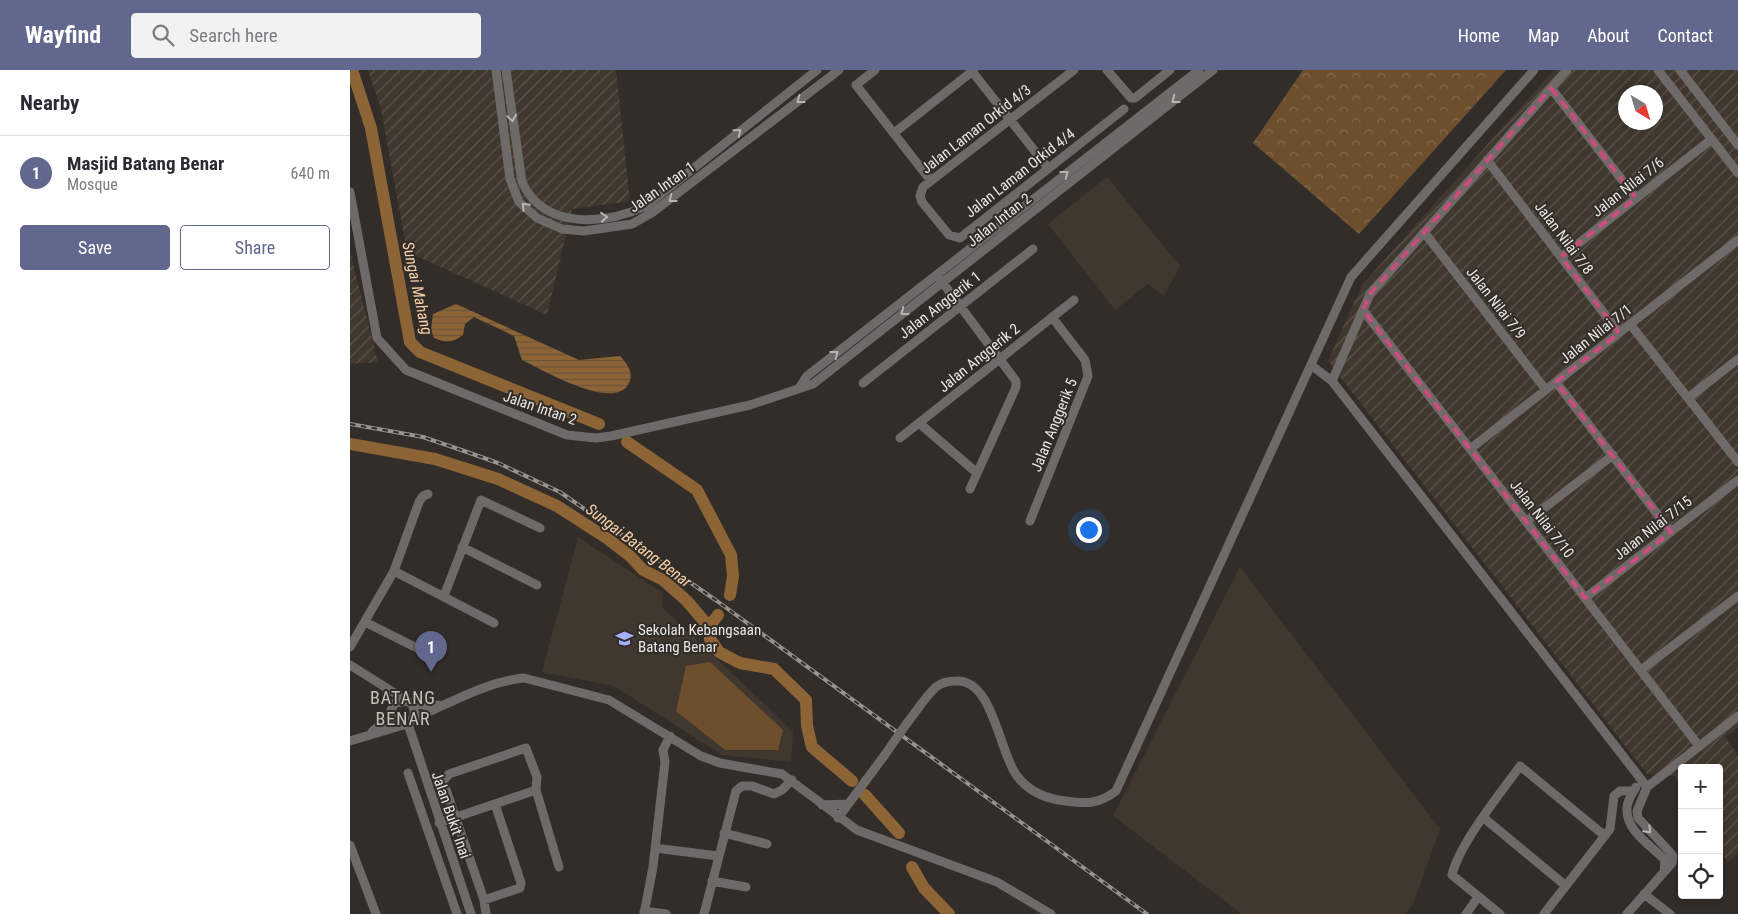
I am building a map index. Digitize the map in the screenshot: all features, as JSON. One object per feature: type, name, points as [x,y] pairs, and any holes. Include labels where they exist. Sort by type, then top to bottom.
[{"type":"street","name":"Jalan Intan 1","points":[[496,70],[510,179],[519,202],[537,218],[562,229],[584,231],[632,224],[654,212],[839,70]]},
{"type":"street","name":"Jalan Intan 1","points":[[506,70],[522,182],[527,193],[537,203],[555,216],[566,220],[617,216],[646,206],[817,70]]},
{"type":"street","points":[[875,70],[856,85],[931,181]]},
{"type":"street","points":[[894,133],[973,70],[1048,168]]},
{"type":"street","name":"Jalan Laman Orkid 4/3","points":[[935,218],[920,196],[923,187],[1074,70]]},
{"type":"street","points":[[1109,72],[1131,98],[1135,98],[1170,70]]},
{"type":"street","name":"Jalan Intan 2","points":[[940,278],[1199,70]]},
{"type":"street","name":"Jalan Intan 2","points":[[350,192],[377,338],[406,370],[517,416],[567,434],[596,438],[641,431],[750,405],[788,394],[800,387],[807,376],[940,278],[1214,70]]},
{"type":"street","points":[[838,818],[907,723],[937,686],[948,681],[963,681],[981,692],[1015,774],[1038,794],[1051,799],[1090,804],[1099,802],[1116,791],[1350,277],[1534,70]]},
{"type":"street","points":[[1332,381],[1370,294],[1567,70]]},
{"type":"street","points":[[1658,70],[1738,173]]},
{"type":"street","points":[[1680,70],[1738,146]]},
{"type":"street","points":[[1551,88],[1636,198]]},
{"type":"street","name":"Jalan Laman Orkid 4/4","points":[[935,218],[948,235],[960,238],[1124,109]]},
{"type":"street","name":"Jalan Nilai 7/6","points":[[1561,257],[1712,139]]},
{"type":"street","name":"Jalan Nilai 7/8","points":[[1487,160],[1619,333]]},
{"type":"street","name":"Jalan Nilai 7/9","points":[[1424,232],[1546,390]]},
{"type":"street","name":"Jalan Nilai 7/1","points":[[1470,449],[1738,240]]},
{"type":"street","name":"Jalan Anggerik 1","points":[[863,383],[1033,249]]},
{"type":"street","points":[[940,278],[1016,381],[1016,386],[970,489]]},
{"type":"street","name":"Jalan Anggerik 2","points":[[900,438],[1074,300]]},
{"type":"street","name":"Jalan Nilai 7/10","points":[[1363,310],[1699,746]]},
{"type":"street","name":"Jalan Anggerik 5","points":[[1030,521],[1088,376],[1085,360],[1052,317]]},
{"type":"street","points":[[1630,324],[1738,462]]},
{"type":"street","points":[[1688,398],[1738,359]]},
{"type":"street","points":[[1311,365],[1332,381],[1647,787]]},
{"type":"street","points":[[1556,382],[1671,532]]},
{"type":"street","points":[[919,423],[977,473]]},
{"type":"street","points":[[1526,522],[1613,455]]},
{"type":"street","name":"Jalan Nilai 7/15","points":[[1585,598],[1738,480]]},
{"type":"street","points":[[350,647],[394,571],[419,502],[423,496],[428,494]]},
{"type":"street","points":[[444,596],[478,502],[481,500],[486,501],[540,528]]},
{"type":"street","points":[[462,547],[537,585]]},
{"type":"street","points":[[394,571],[494,623]]},
{"type":"street","points":[[1641,670],[1738,596]]},
{"type":"street","points":[[365,622],[417,648]]},
{"type":"street","points":[[350,665],[410,703],[415,710],[407,723]]},
{"type":"street","points":[[350,741],[407,723],[441,705],[498,683],[524,678],[608,700],[702,756],[720,763],[782,774],[856,830],[997,882],[1050,914]]},
{"type":"street","points":[[381,686],[392,710],[394,721],[407,723]]},
{"type":"street","points":[[371,733],[399,701],[441,705]]},
{"type":"street","points":[[1628,914],[1672,863],[1673,856],[1638,818],[1637,811],[1647,787],[1738,716]]},
{"type":"street","name":"Jalan Bukit Inai","points":[[407,723],[471,914]]},
{"type":"street","points":[[666,914],[644,913],[655,848],[665,762],[663,750],[670,736]]},
{"type":"street","points":[[486,914],[484,900],[443,781],[452,772],[526,748],[537,777],[536,790],[559,867]]},
{"type":"street","points":[[1500,914],[1452,875],[1455,861],[1520,766],[1605,836]]},
{"type":"street","points":[[408,773],[457,914]]},
{"type":"street","points":[[1640,778],[1627,808],[1629,822],[1633,829],[1665,860],[1664,872]]},
{"type":"street","points":[[704,914],[736,791],[742,786],[752,786],[774,794],[782,790],[792,780]]},
{"type":"street","points":[[439,823],[536,790]]},
{"type":"street","points":[[1544,914],[1610,828],[1614,796],[1620,791],[1634,791]]},
{"type":"street","points":[[484,900],[520,888],[521,883],[495,804]]},
{"type":"street","points":[[822,805],[848,804]]},
{"type":"street","points":[[848,804],[847,815],[856,830]]},
{"type":"street","points":[[1484,818],[1566,886]]},
{"type":"street","points":[[724,833],[767,844]]},
{"type":"street","points":[[350,845],[354,866],[376,914]]},
{"type":"street","points":[[655,848],[718,856]]},
{"type":"street","points":[[712,880],[746,887]]},
{"type":"street","points":[[1644,894],[1670,914]]},
{"type":"street","points":[[1466,914],[1478,896]]},
{"type":"highlighted area","points":[[1551,88],[1636,198],[1561,257],[1619,333],[1556,382],[1671,532],[1585,598],[1363,310],[1370,294]]},
{"type":"shaded area","points":[[368,70],[616,70],[630,201],[572,209],[547,315],[407,252],[381,110]]},
{"type":"shaded area","points":[[1554,70],[1738,70],[1738,727],[1725,737],[1738,755],[1738,853],[1728,863],[1723,855],[1723,764],[1678,764],[1678,781],[1675,776],[1647,774],[1328,361],[1362,285]]},
{"type":"shaded area","points":[[1107,177],[1180,266],[1164,296],[1148,284],[1115,310],[1048,224]]},
{"type":"shaded area","points":[[350,252],[378,362],[350,364]]},
{"type":"shaded area","points":[[456,304],[579,360],[620,356],[630,372],[629,383],[621,391],[609,393],[577,386],[522,360],[514,336],[474,317],[465,324],[463,335],[456,340],[442,341],[434,338],[431,330],[433,314]]},
{"type":"shaded area","name":"Sekolah Kebangsaan Batang Benar","points":[[578,537],[663,593],[662,607],[793,731],[791,762],[722,755],[614,686],[542,672]]},
{"type":"shaded area","points":[[1240,567],[1440,829],[1414,902],[1406,914],[1242,914],[1113,816]]},
{"type":"green space","points":[[1303,70],[1506,70],[1359,234],[1253,143]]},
{"type":"green space","points":[[710,662],[783,730],[778,750],[725,750],[676,711],[686,666]]},
{"type":"waterway","name":"Sungai Mahang","points":[[352,70],[371,128],[410,342],[420,352],[599,424]]},
{"type":"waterway","name":"Sungai Mahang","points":[[627,442],[697,490],[731,555],[733,576],[730,595]]},
{"type":"waterway","name":"Sungai Batang Benar","points":[[350,444],[435,459],[498,479],[557,506],[608,539],[630,556],[643,570],[663,580],[687,601],[709,627],[710,639],[719,652],[740,663],[774,669],[806,700],[807,726],[812,747],[852,781]]},
{"type":"waterway","name":"Sungai Mahang","points":[[709,627],[718,615]]},
{"type":"waterway","name":"Sungai Batang Benar","points":[[865,795],[899,833]]},
{"type":"waterway","name":"Sungai Batang Benar","points":[[912,867],[924,888],[949,914]]},
{"type":"railway","points":[[350,424],[423,437],[498,463],[560,492],[717,601],[1147,914]]},
{"type":"place","name":"Sekolah Kebangsaan Batang Benar","points":[[624,639]]},
{"type":"place","name":"Masjid Batang Benar","points":[[431,672]]},
{"type":"district","name":"BATANG BENAR","points":[[403,708]]}]
